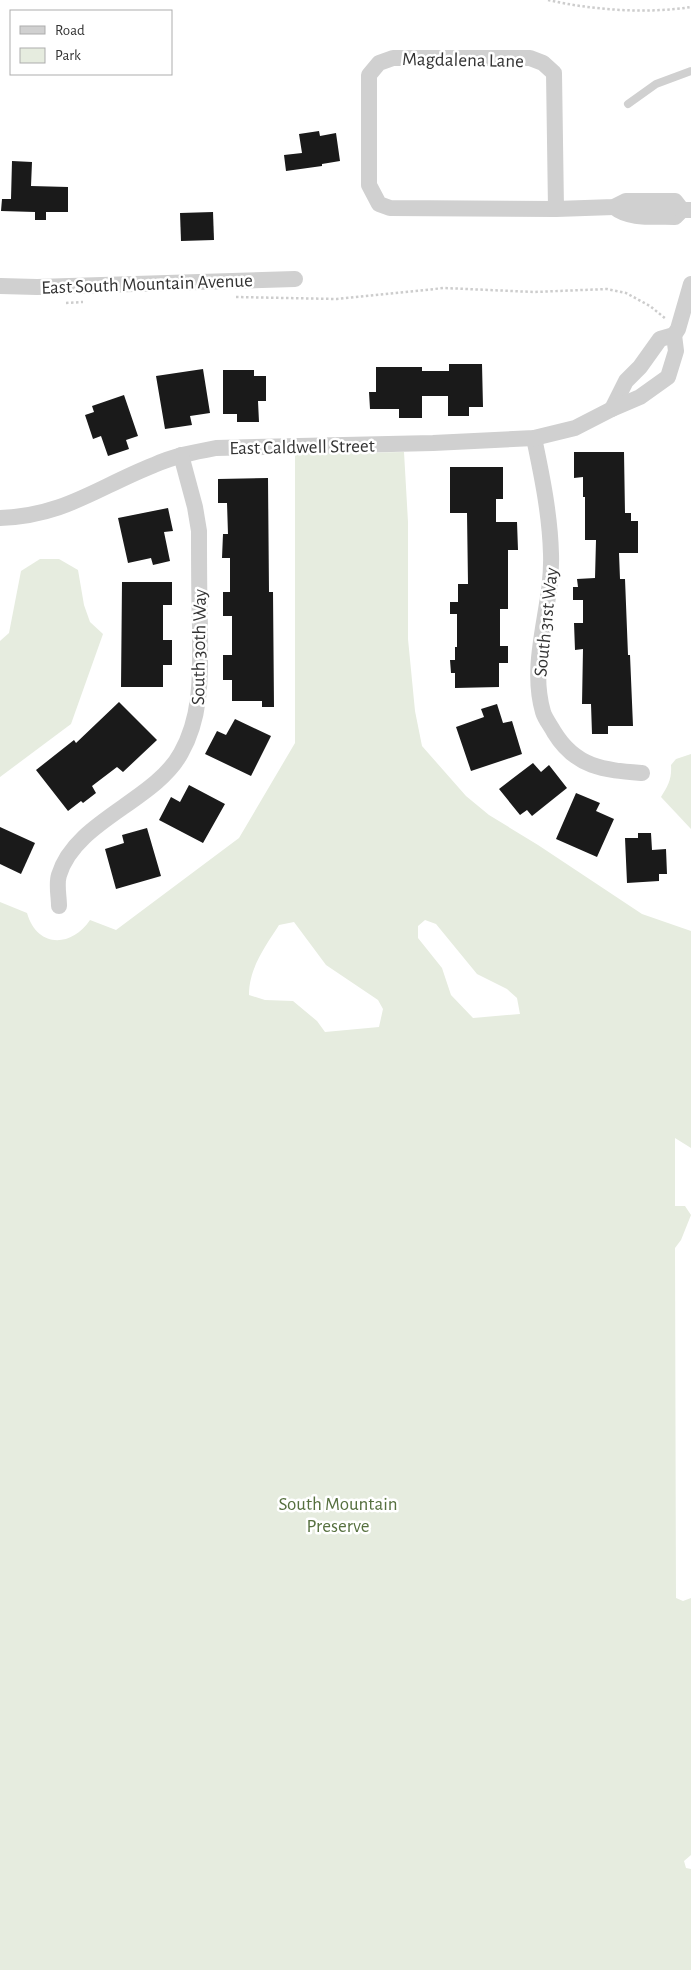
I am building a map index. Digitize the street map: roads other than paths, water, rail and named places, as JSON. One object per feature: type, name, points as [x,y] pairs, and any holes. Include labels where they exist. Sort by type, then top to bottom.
[{"type":"street","name":"Magdalena Lane","points":[[556,209],[554,73],[543,62],[530,58],[393,58],[380,62],[369,74],[369,185],[379,204],[390,208],[556,209],[614,207],[626,201],[641,208],[675,201],[687,210]]},
{"type":"street","name":"East South Mountain Avenue","points":[[0,286],[37,287],[295,279]]},
{"type":"street","name":"East Caldwell Street","points":[[0,518],[18,518],[44,513],[77,502],[152,465],[181,455],[216,448],[433,443],[534,438],[575,428],[640,397],[668,376],[676,350],[676,332],[691,284]]},
{"type":"street","points":[[612,409],[626,382],[640,367],[660,339],[676,332]]},
{"type":"street","points":[[640,367],[656,386]]},
{"type":"street","name":"South 31st Way","points":[[534,438],[548,511],[551,556],[546,615],[539,653],[538,683],[544,714],[568,752],[583,762],[608,771],[642,773]]},
{"type":"street","name":"South 30th Way","points":[[59,906],[58,877],[67,855],[86,836],[161,777],[181,754],[196,718],[200,690],[199,532],[195,507],[181,455]]},
{"type":"lane","points":[[628,104],[656,84],[691,71]]},
{"type":"park label","name":"South Mountain Preserve","points":[[338,1514]]}]
